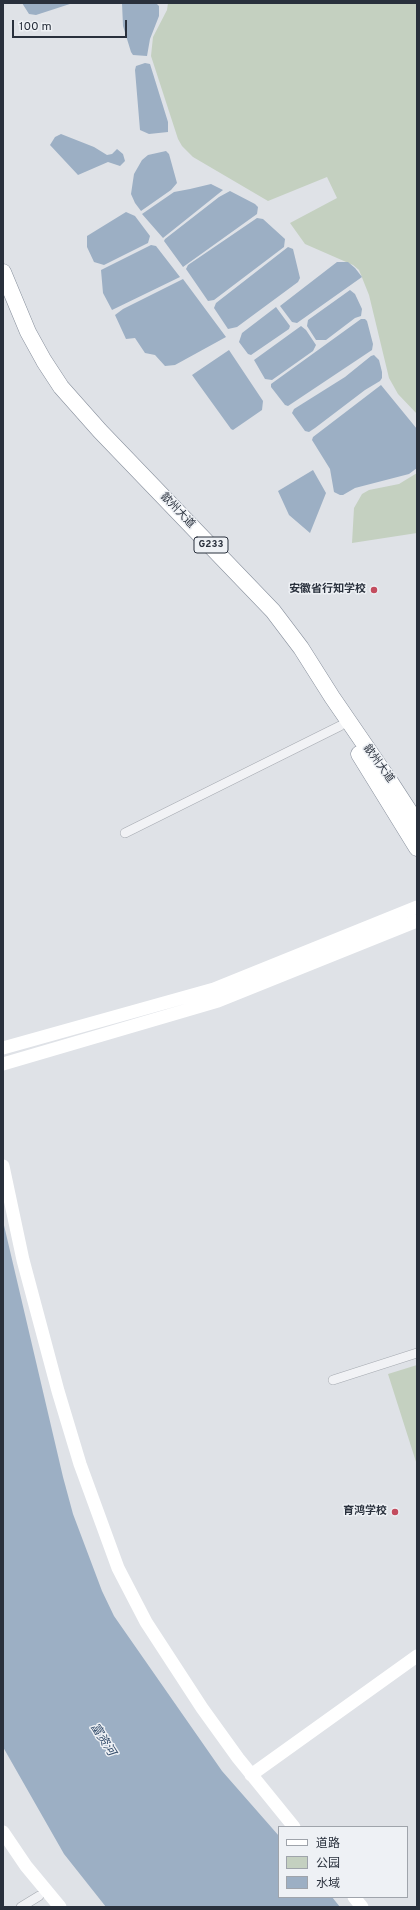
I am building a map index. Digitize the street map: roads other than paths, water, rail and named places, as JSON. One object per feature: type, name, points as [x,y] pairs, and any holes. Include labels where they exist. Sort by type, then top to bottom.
[{"type":"highway","name":"歙州大道","points":[[3,272],[28,332],[44,361],[61,387],[100,431],[273,611],[301,648],[332,697],[417,823]]},
{"type":"highway","name":"歙州大道","points":[[3,297],[28,352],[54,392],[93,438],[266,617],[293,653],[417,848]]},
{"type":"street","points":[[126,833],[340,726]]},
{"type":"street","points":[[3,1048],[214,989],[417,907]]},
{"type":"street","points":[[3,1064],[218,1001],[417,921]]},
{"type":"street","points":[[3,1166],[23,1260],[58,1391],[80,1464],[114,1557],[135,1603],[202,1708],[251,1775],[293,1826]]},
{"type":"street","points":[[334,1380],[417,1353]]},
{"type":"street","points":[[251,1775],[417,1656]]},
{"type":"street","points":[[3,1832],[26,1866],[60,1907]]},
{"type":"street","points":[[3,1848],[48,1907]]},
{"type":"street","points":[[21,1907],[39,1896]]},
{"type":"street","points":[[355,1898],[362,1907]]},
{"type":"water","points":[[22,3],[73,3],[36,15],[29,14]]},
{"type":"water","points":[[122,3],[156,3],[159,6],[159,16],[150,39],[147,56],[133,55],[131,52],[123,26]]},
{"type":"water","points":[[145,63],[150,64],[168,122],[168,132],[149,134],[140,130],[135,70],[136,66]]},
{"type":"water","points":[[61,134],[94,147],[107,155],[112,154],[117,149],[123,154],[125,161],[120,166],[108,162],[78,175],[50,145],[55,137]]},
{"type":"water","points":[[166,151],[169,154],[177,183],[171,190],[141,211],[131,194],[134,174],[142,160],[148,155]]},
{"type":"water","points":[[211,184],[223,190],[163,238],[142,214],[174,192]]},
{"type":"water","points":[[230,191],[255,204],[258,207],[257,214],[183,267],[164,241],[165,239],[219,197]]},
{"type":"water","points":[[126,212],[135,216],[150,236],[148,243],[104,265],[94,262],[87,247],[87,236]]},
{"type":"water","points":[[257,218],[263,219],[285,239],[284,247],[214,300],[208,301],[186,269],[188,265]]},
{"type":"water","points":[[151,245],[156,246],[180,277],[112,310],[103,293],[101,270]]},
{"type":"water","points":[[288,247],[293,249],[300,278],[298,282],[237,327],[228,329],[214,308],[216,303]]},
{"type":"water","points":[[337,262],[348,262],[362,277],[297,323],[292,322],[280,306]]},
{"type":"water","points":[[183,279],[226,337],[175,365],[165,366],[155,355],[145,353],[135,338],[126,339],[115,315],[123,309]]},
{"type":"water","points":[[350,290],[355,294],[362,309],[361,316],[355,318],[326,340],[316,340],[307,326],[308,320]]},
{"type":"water","points":[[276,307],[290,326],[289,329],[251,355],[248,354],[239,342],[242,333]]},
{"type":"water","points":[[361,319],[365,319],[367,321],[373,344],[372,350],[288,406],[285,405],[271,387],[271,384]]},
{"type":"water","points":[[301,326],[306,330],[316,345],[313,351],[272,380],[265,379],[254,360]]},
{"type":"water","points":[[229,350],[263,401],[262,410],[233,430],[192,375]]},
{"type":"water","points":[[374,355],[379,360],[382,372],[382,378],[380,381],[365,390],[309,432],[305,431],[292,413],[294,409],[345,377]]},
{"type":"water","points":[[381,385],[417,429],[417,468],[409,474],[355,488],[343,495],[340,495],[334,492],[330,469],[312,440],[313,437]]},
{"type":"water","points":[[313,470],[326,493],[310,533],[289,515],[278,491]]},
{"type":"water","name":"富资河","points":[[3,1221],[73,1514],[102,1591],[114,1616],[222,1771],[278,1835],[278,1898],[333,1898],[340,1907],[106,1907],[64,1854],[3,1747]]},
{"type":"place","name":"安徽省行知学校","points":[[374,590]]},
{"type":"place","name":"育鸿学校","points":[[395,1512]]}]
